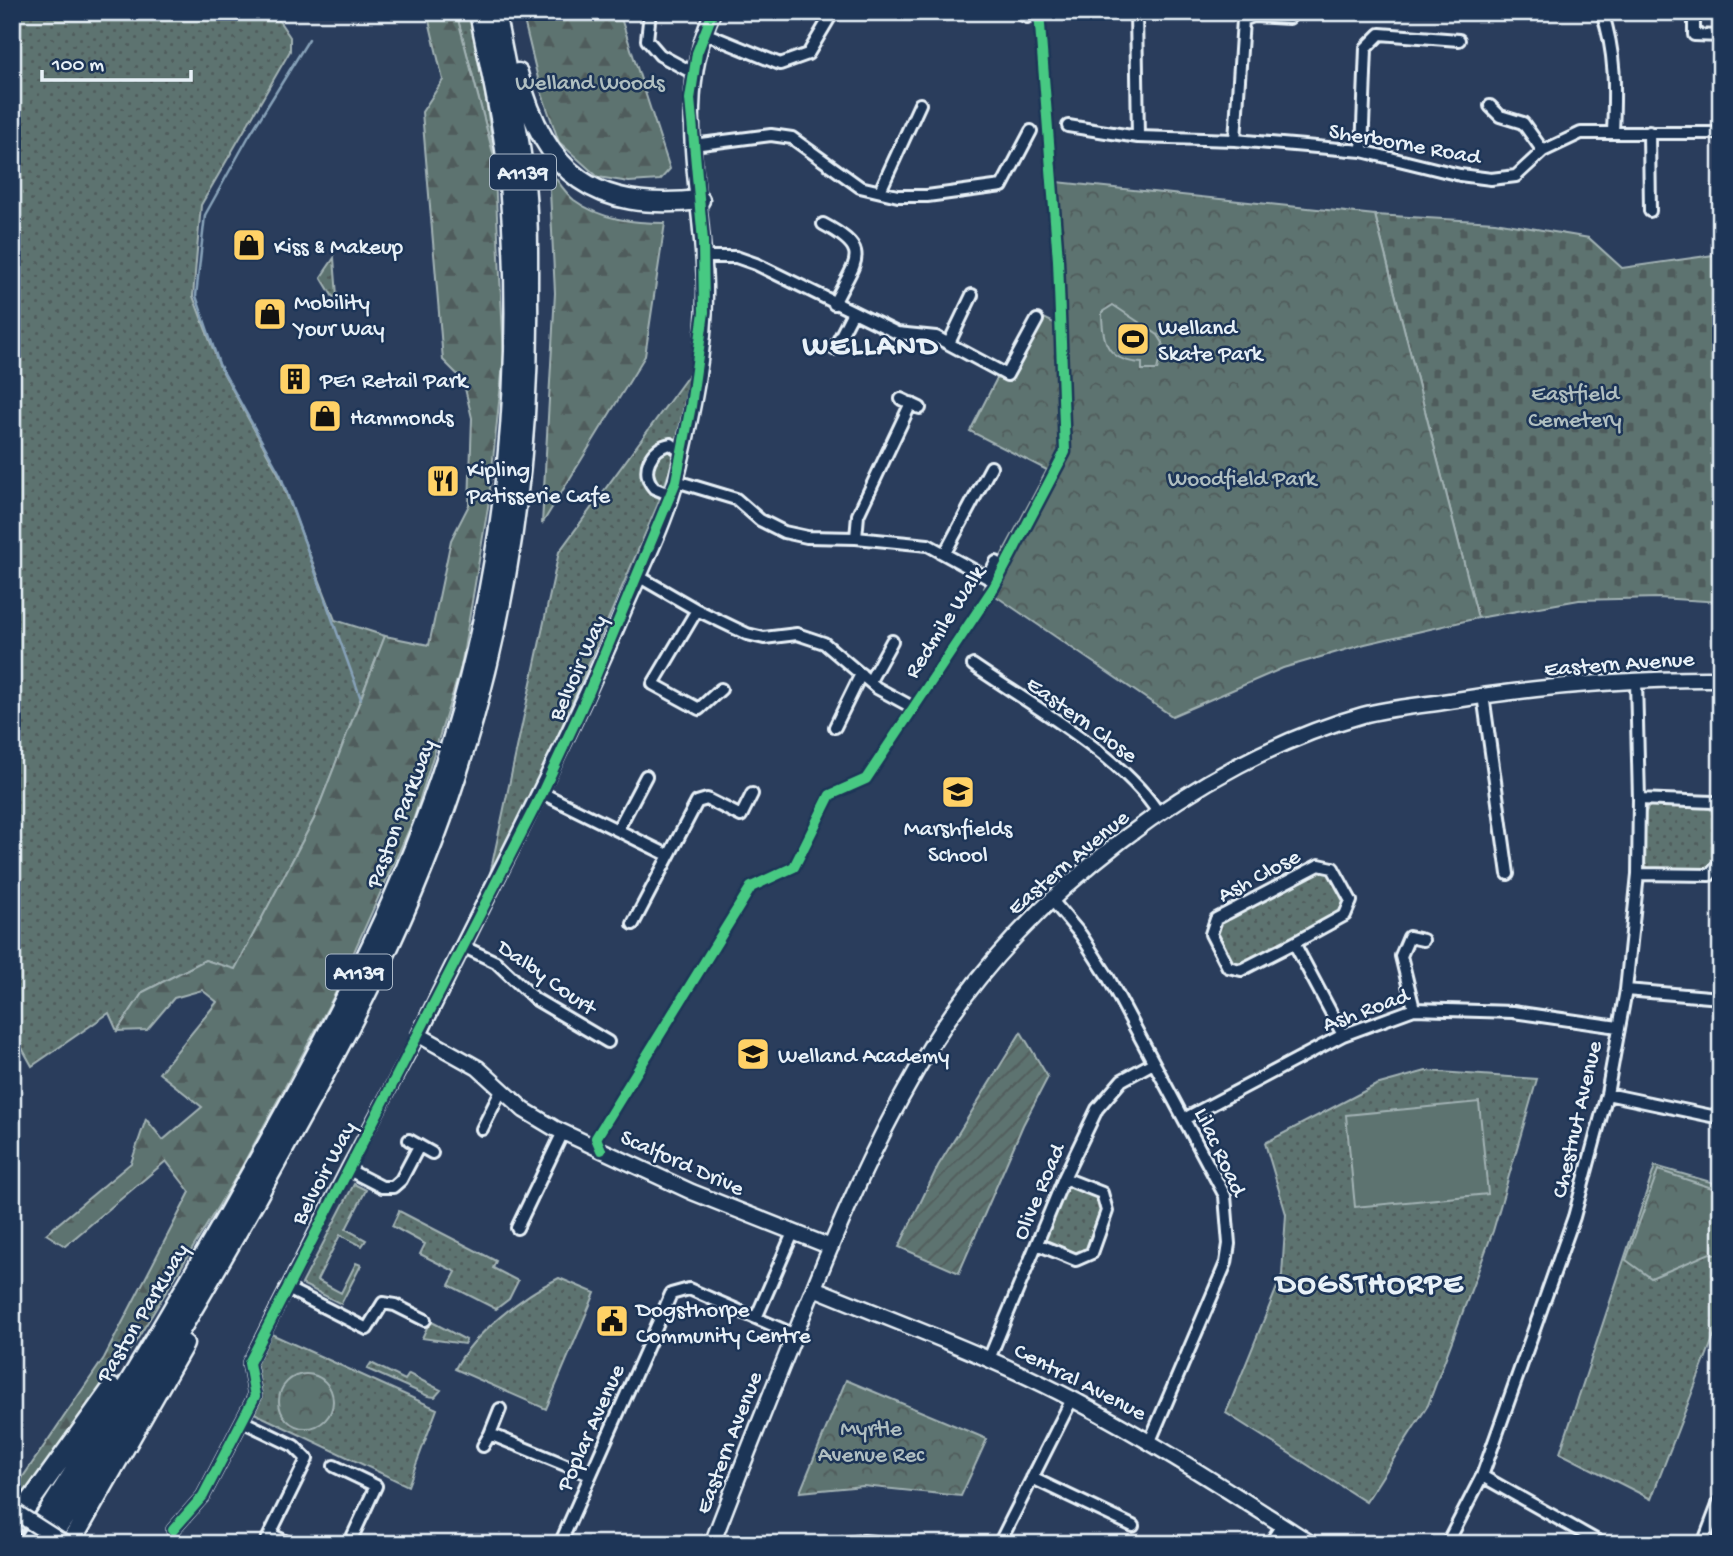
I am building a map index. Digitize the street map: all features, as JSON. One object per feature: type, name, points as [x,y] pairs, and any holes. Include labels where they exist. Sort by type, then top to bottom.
[{"type":"highway","name":"Paston Parkway","points":[[28,1544],[201,1278],[380,929],[435,794],[468,680],[504,488],[514,350],[513,253],[508,179],[479,12]]},
{"type":"highway","name":"Paston Parkway","points":[[47,1544],[364,998],[417,881],[456,776],[498,621],[518,490],[529,342],[524,177],[495,12]]},
{"type":"highway","points":[[501,12],[528,108],[557,158],[580,182],[614,198],[649,203],[700,200]]},
{"type":"highway","name":"A1139","points":[[12,1527],[201,1278]]},
{"type":"highway","name":"A1139","points":[[68,1544],[185,1342],[201,1278]]},
{"type":"street","points":[[650,12],[647,40],[660,55],[693,73]]},
{"type":"street","name":"Belvoir Way","points":[[173,1530],[203,1496],[255,1395],[249,1363],[346,1169],[419,1035],[542,793],[638,576],[673,488],[691,406],[704,316],[700,200],[690,115],[693,73],[713,12]]},
{"type":"street","points":[[704,33],[780,64],[808,54],[833,12]]},
{"type":"street","points":[[1136,12],[1138,137]]},
{"type":"street","points":[[1602,12],[1611,38],[1615,70],[1614,132]]},
{"type":"street","points":[[1694,12],[1694,35],[1721,36]]},
{"type":"street","points":[[1236,140],[1241,16],[1289,19]]},
{"type":"street","points":[[1362,151],[1366,48],[1380,34],[1459,40]]},
{"type":"street","points":[[880,191],[920,104]]},
{"type":"street","points":[[1490,107],[1500,116],[1523,123],[1543,151]]},
{"type":"street","name":"Sherborne Road","points":[[1068,126],[1138,137],[1236,140],[1362,151],[1460,175],[1491,179],[1516,176],[1543,151],[1581,133],[1721,134]]},
{"type":"street","points":[[693,145],[771,135],[792,138],[860,187],[898,196],[928,196],[1002,186],[1031,131]]},
{"type":"street","points":[[1649,132],[1650,211]]},
{"type":"street","points":[[823,224],[848,237],[854,244],[856,257],[834,304]]},
{"type":"street","points":[[703,257],[736,257],[897,333],[936,337],[1007,376],[1037,320]]},
{"type":"street","points":[[949,343],[972,295]]},
{"type":"street","points":[[834,349],[852,314]]},
{"type":"street","points":[[856,538],[858,515],[911,403]]},
{"type":"street","points":[[680,451],[671,444],[659,446],[653,452],[647,473],[654,488],[673,488],[736,499],[760,520],[784,532],[807,537],[856,538],[928,545],[988,578],[996,562],[1004,567]]},
{"type":"street","points":[[945,553],[991,467]]},
{"type":"street","points":[[638,576],[697,610],[759,638],[797,634],[824,643],[865,678],[912,707]]},
{"type":"street","points":[[697,610],[653,684],[699,709],[721,689]]},
{"type":"street","points":[[835,727],[892,641]]},
{"type":"street","name":"Eastern Close","points":[[973,665],[1106,758],[1144,790],[1159,814]]},
{"type":"street","name":"Eastern Avenue","points":[[712,1544],[793,1334],[860,1176],[935,1039],[1014,935],[1051,899],[1159,814],[1268,749],[1365,714],[1483,695],[1636,681],[1721,679]]},
{"type":"street","name":"Chestnut Avenue","points":[[1447,1544],[1482,1476],[1574,1217],[1606,1094],[1626,990],[1638,874],[1636,681]]},
{"type":"street","points":[[1483,695],[1508,874]]},
{"type":"street","points":[[618,829],[646,776]]},
{"type":"street","points":[[542,793],[668,855]]},
{"type":"street","points":[[633,924],[697,802],[707,799],[741,816],[752,794]]},
{"type":"street","points":[[1639,799],[1713,802],[1721,808]]},
{"type":"street","points":[[1638,874],[1710,875],[1721,862]]},
{"type":"street","name":"Ash Close","points":[[1319,865],[1333,868],[1350,901],[1345,915],[1294,943],[1241,970],[1228,967],[1211,934],[1216,919],[1319,865]]},
{"type":"street","name":"Lilac Road","points":[[1051,899],[1081,935],[1108,977],[1153,1063],[1186,1118],[1225,1196],[1229,1244],[1226,1263],[1150,1441]]},
{"type":"street","points":[[1414,1009],[1401,956],[1409,937],[1423,940]]},
{"type":"street","points":[[1294,943],[1343,1035]]},
{"type":"street","name":"Dalby Court","points":[[462,946],[496,962],[535,999],[608,1042]]},
{"type":"street","points":[[1626,990],[1721,998]]},
{"type":"street","name":"Ash Road","points":[[1186,1118],[1343,1035],[1414,1009],[1459,1008],[1513,1012],[1618,1027]]},
{"type":"street","name":"Scalford Drive","points":[[419,1035],[478,1068],[524,1110],[563,1132],[692,1192],[831,1247]]},
{"type":"street","name":"Olive Road","points":[[989,1359],[1064,1178],[1102,1102],[1122,1080],[1153,1063]]},
{"type":"street","points":[[482,1129],[502,1089]]},
{"type":"street","points":[[1606,1094],[1721,1118]]},
{"type":"street","points":[[517,1227],[563,1132]]},
{"type":"street","points":[[346,1169],[382,1187],[393,1187],[401,1180],[414,1143],[432,1153]]},
{"type":"street","points":[[1037,1244],[1076,1260],[1092,1253],[1107,1211],[1102,1193],[1064,1178]]},
{"type":"street","points":[[756,1318],[793,1233]]},
{"type":"street","points":[[285,1288],[367,1329],[383,1303],[396,1305],[425,1320]]},
{"type":"street","name":"Central Avenue","points":[[814,1288],[989,1359],[1072,1399],[1150,1441],[1312,1544]]},
{"type":"street","name":"Poplar Avenue","points":[[560,1544],[671,1294],[689,1289],[793,1334]]},
{"type":"street","points":[[999,1544],[1072,1399]]},
{"type":"street","points":[[483,1447],[500,1409]]},
{"type":"street","points":[[242,1421],[294,1446],[307,1459],[268,1539],[291,1544]]},
{"type":"street","points":[[490,1434],[590,1475]]},
{"type":"street","points":[[334,1466],[376,1486],[349,1544]]},
{"type":"street","points":[[1482,1476],[1603,1544]]},
{"type":"street","points":[[1032,1478],[1133,1526]]},
{"type":"street","points":[[1703,1544],[1721,1497]]},
{"type":"street","points":[[12,1510],[68,1544]]},
{"type":"street","points":[[1270,1544],[1282,1525]]},
{"type":"street","points":[[836,1544],[864,1541],[896,1544]]},
{"type":"green space","points":[[12,12],[273,12],[290,37],[290,51],[201,205],[193,296],[219,365],[278,473],[335,620],[385,636],[314,819],[235,970],[205,960],[143,992],[117,1031],[109,1013],[32,1066],[12,1030]]},
{"type":"green space","points":[[427,12],[456,12],[494,157],[504,355],[488,507],[461,667],[413,821],[334,996],[239,1172],[135,1343],[21,1504],[12,1500],[12,1482],[18,1484],[104,1358],[190,1192],[166,1161],[65,1246],[46,1234],[131,1163],[146,1119],[163,1140],[202,1107],[159,1073],[217,1002],[202,990],[174,998],[147,1030],[117,1031],[143,992],[205,960],[235,969],[314,819],[385,636],[429,645],[451,540],[469,505],[472,418],[463,380],[443,360],[422,112],[443,80]]},
{"type":"green space","points":[[456,12],[469,12],[480,59],[494,157]]},
{"type":"green space","name":"Welland Woods","points":[[522,12],[619,12],[670,169],[660,180],[629,182],[598,177],[559,142],[541,91]]},
{"type":"green space","points":[[549,170],[571,197],[584,207],[606,216],[630,221],[665,223],[645,356],[542,524],[555,293]]},
{"type":"green space","name":"Woodfield Park","points":[[1047,181],[1375,215],[1478,618],[1365,644],[1283,668],[1172,716],[984,588],[1047,470],[970,431],[997,378],[1009,382],[1044,318],[1058,325]]},
{"type":"green space","name":"Eastfield Cemetery","points":[[1375,215],[1495,222],[1589,238],[1622,268],[1721,254],[1721,602],[1658,598],[1579,600],[1478,618]]},
{"type":"green space","points":[[334,258],[337,296],[333,297],[321,277]]},
{"type":"green space","name":"Welland Skate Park","points":[[1113,305],[1158,335],[1163,343],[1157,370],[1142,370],[1142,363],[1121,359],[1109,349],[1103,333],[1102,312]]},
{"type":"green space","points":[[693,369],[680,441],[658,504],[534,791],[490,874],[559,552]]},
{"type":"green space","points":[[1651,805],[1711,808],[1718,822],[1719,839],[1716,857],[1708,870],[1650,870],[1642,857],[1640,838],[1643,818]]},
{"type":"green space","points":[[1319,869],[1331,872],[1347,902],[1342,913],[1240,967],[1230,965],[1215,934],[1220,922]]},
{"type":"green space","points":[[1021,1032],[1048,1077],[1023,1125],[959,1273],[899,1247],[938,1166]]},
{"type":"green space","points":[[1426,1071],[1537,1079],[1493,1231],[1428,1405],[1366,1502],[1226,1413],[1282,1275],[1286,1214],[1265,1143],[1376,1085]]},
{"type":"green space","points":[[1479,1102],[1488,1194],[1355,1207],[1346,1115]]},
{"type":"green space","points":[[1655,1166],[1721,1185],[1721,1318],[1651,1499],[1560,1453]]},
{"type":"green space","points":[[1658,1170],[1721,1191],[1721,1256],[1710,1253],[1651,1278],[1626,1260]]},
{"type":"green space","points":[[354,1184],[366,1190],[346,1229],[366,1240],[362,1246],[340,1235],[317,1280],[341,1293],[356,1263],[361,1265],[341,1304],[302,1284]]},
{"type":"green space","points":[[1072,1186],[1099,1196],[1102,1205],[1086,1248],[1072,1254],[1048,1244],[1044,1237],[1061,1192]]},
{"type":"green space","points":[[399,1211],[496,1261],[493,1268],[518,1281],[509,1299],[496,1309],[449,1285],[456,1272],[420,1254],[425,1244],[392,1226]]},
{"type":"green space","points":[[559,1278],[595,1293],[546,1409],[455,1369],[473,1343],[500,1317]]},
{"type":"green space","points":[[430,1321],[466,1340],[464,1344],[422,1338]]},
{"type":"green space","points":[[269,1333],[437,1409],[408,1486],[252,1412],[260,1398],[253,1365]]},
{"type":"green space","points":[[371,1363],[405,1380],[409,1374],[441,1390],[435,1397],[428,1396],[367,1369]]},
{"type":"green space","points":[[306,1374],[325,1382],[333,1401],[325,1420],[306,1428],[287,1420],[279,1401],[287,1382]]},
{"type":"green space","name":"Myrtle Avenue Rec","points":[[846,1380],[987,1439],[961,1496],[863,1486],[800,1492]]},
{"type":"waterway","points":[[309,39],[249,136],[205,215],[196,296],[219,364],[280,474],[361,699]]},
{"type":"cycle path","points":[[173,1530],[203,1496],[255,1396],[249,1363],[542,793],[588,694],[676,481],[691,406],[704,312],[703,241],[690,99],[697,53],[713,12]]},
{"type":"cycle path","name":"Redmile Walk","points":[[601,1150],[596,1138],[751,887],[794,867],[830,795],[866,779],[994,587],[1065,452],[1058,260],[1039,12]]},
{"type":"place","name":"Kiss & Makeup","points":[[249,245]]},
{"type":"place","name":"Mobility Your Way","points":[[270,314]]},
{"type":"place","name":"Welland Skate Park","points":[[1133,339]]},
{"type":"place","name":"PE1 Retail Park","points":[[295,379]]},
{"type":"place","name":"Hammonds","points":[[325,416]]},
{"type":"place","name":"Kipling Patisserie Cafe","points":[[443,481]]},
{"type":"place","name":"Marshfields School","points":[[958,792]]},
{"type":"place","name":"Welland Academy","points":[[753,1054]]},
{"type":"place","name":"Dogsthorpe Community Centre","points":[[612,1321]]},
{"type":"district","name":"WELLAND","points":[[871,344]]},
{"type":"district","name":"DOGSTHORPE","points":[[1370,1282]]}]
